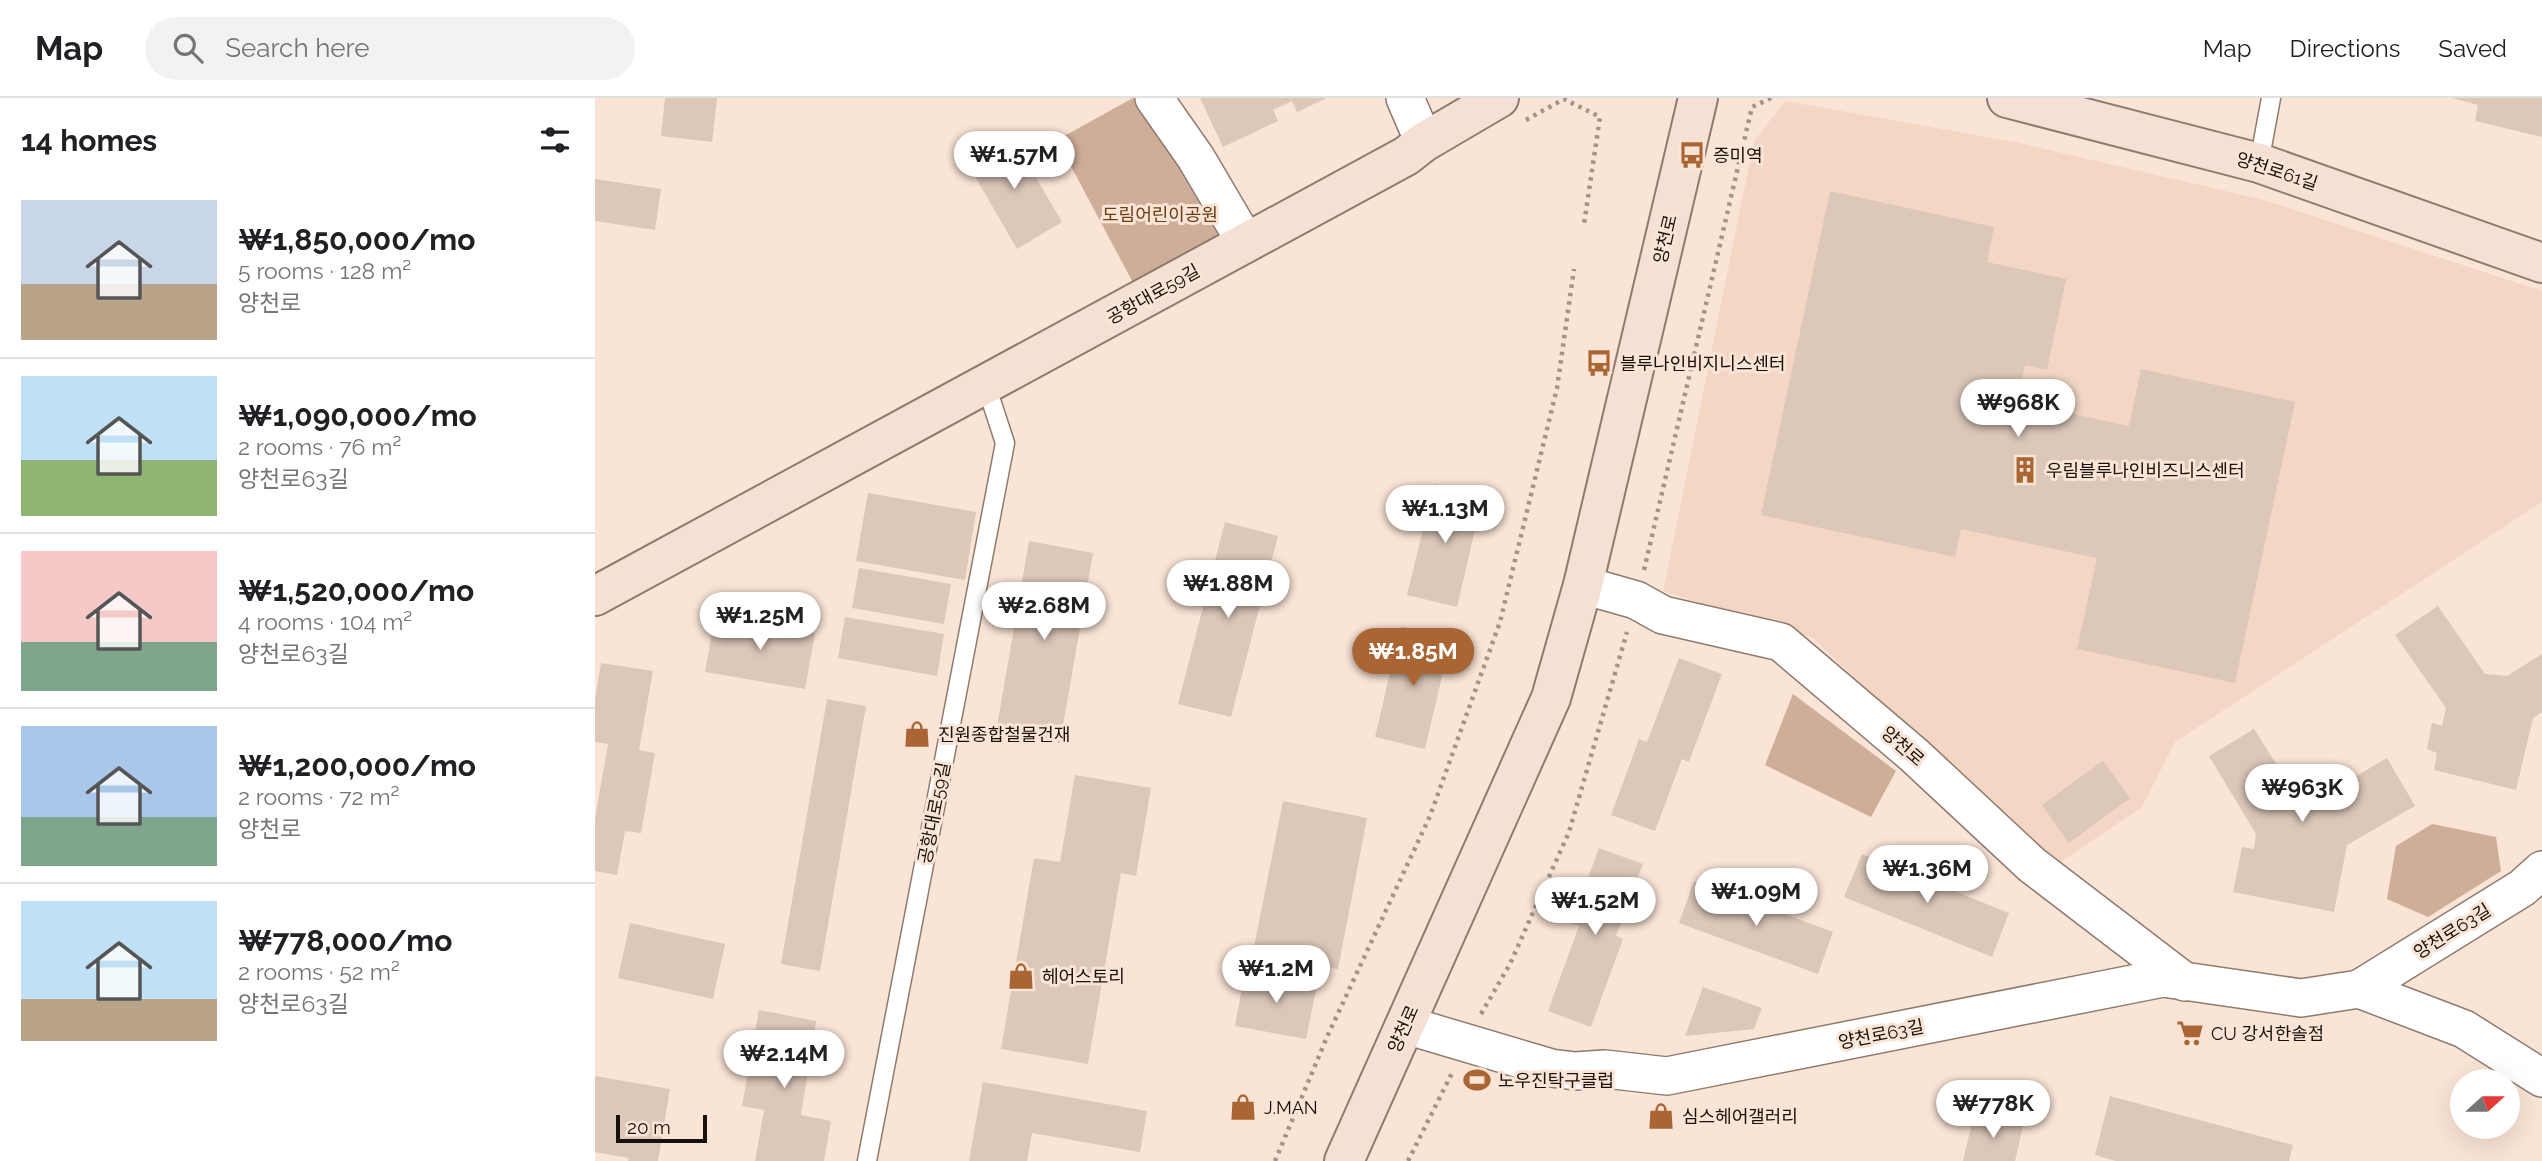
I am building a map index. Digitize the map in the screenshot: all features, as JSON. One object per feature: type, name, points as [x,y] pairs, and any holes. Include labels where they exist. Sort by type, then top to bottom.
[{"type":"main road","name":"공항대로59길","points":[[595,596],[1406,156],[1424,142],[1499,98]]},
{"type":"main road","name":"양천로","points":[[1344,1161],[1551,698],[1583,585],[1698,98]]},
{"type":"main road","name":"양천로61길","points":[[2007,98],[2259,163],[2542,263]]},
{"type":"street","points":[[1154,98],[1196,158],[1246,243]]},
{"type":"street","points":[[1405,98],[1424,142]]},
{"type":"street","name":"양천로","points":[[1583,585],[1636,600],[1663,615],[1781,642],[1914,755],[2032,865],[2185,982]]},
{"type":"street","name":"양천로63길","points":[[1406,1024],[1551,1068],[1575,1071],[1605,1069],[1667,1076],[2163,978],[2301,998],[2359,989],[2522,888],[2542,870]]},
{"type":"street","name":"양천로63길","points":[[2359,989],[2464,1029],[2542,1078]]},
{"type":"lane","points":[[2259,163],[2271,98]]},
{"type":"lane","name":"공항대로59길","points":[[867,1161],[1005,443],[986,385]]},
{"type":"path","points":[[1641,584],[1752,107],[1771,98]]},
{"type":"path","points":[[1584,224],[1600,117]]},
{"type":"path","points":[[1275,1161],[1327,1037],[1430,817],[1500,622],[1557,388],[1574,269]]},
{"type":"path","points":[[1475,1024],[1510,964],[1569,832],[1629,623]]},
{"type":"path","points":[[1408,1161],[1455,1066]]},
{"type":"shaded area","points":[[1785,101],[2015,142],[2264,200],[2542,291],[2542,502],[2175,742],[2142,807],[2059,863],[2031,848],[1813,638],[1663,591],[1754,141]]},
{"type":"green space","name":"도림어린이공원","points":[[1133,98],[1150,98],[1240,239],[1139,294],[1057,140]]},
{"type":"green space","points":[[1793,694],[1896,771],[1871,817],[1765,765]]},
{"type":"green space","points":[[2432,824],[2496,837],[2501,871],[2428,917],[2387,899],[2396,846]]},
{"type":"building","points":[[665,98],[717,98],[712,142],[661,136]]},
{"type":"building","points":[[1200,98],[1327,98],[1297,112],[1292,101],[1273,110],[1278,121],[1223,147]]},
{"type":"building","points":[[2452,98],[2542,98],[2542,137],[2475,121],[2478,105]]},
{"type":"building","points":[[1010,133],[1062,222],[1017,249],[965,159]]},
{"type":"building","points":[[595,179],[661,189],[655,230],[595,221]]},
{"type":"building","name":"우림블루나인비즈니스센터","points":[[1830,191],[1994,227],[1987,262],[2066,279],[2047,370],[2025,365],[2017,402],[2129,426],[2141,369],[2295,402],[2235,683],[2077,649],[2097,558],[1961,529],[1955,557],[1761,515]]},
{"type":"building","points":[[1434,484],[1483,495],[1457,607],[1407,595]]},
{"type":"building","points":[[868,493],[976,512],[965,580],[856,561]]},
{"type":"building","points":[[1225,522],[1278,536],[1231,717],[1178,704]]},
{"type":"building","points":[[1029,541],[1093,553],[1060,743],[996,732]]},
{"type":"building","points":[[859,568],[951,584],[944,624],[852,608]]},
{"type":"building","points":[[2438,606],[2485,674],[2507,676],[2542,654],[2542,712],[2533,718],[2516,790],[2434,770],[2437,753],[2427,749],[2432,723],[2442,726],[2446,708],[2395,635]]},
{"type":"building","points":[[715,616],[815,633],[805,689],[705,672]]},
{"type":"building","points":[[845,617],[944,634],[937,676],[838,658]]},
{"type":"building","points":[[1401,626],[1451,638],[1425,749],[1375,737]]},
{"type":"building","points":[[1679,658],[1722,674],[1689,762],[1682,759],[1655,831],[1611,815],[1639,739],[1647,742]]},
{"type":"building","points":[[601,663],[653,671],[639,750],[655,753],[641,833],[625,831],[617,875],[595,871],[595,819],[608,744],[595,742],[595,700]]},
{"type":"building","points":[[827,699],[866,706],[820,971],[781,964]]},
{"type":"building","points":[[2254,729],[2293,790],[2324,795],[2387,758],[2415,806],[2347,845],[2334,912],[2233,892],[2242,847],[2254,849],[2256,834],[2209,756]]},
{"type":"building","points":[[2103,761],[2130,798],[2069,843],[2042,805]]},
{"type":"building","points":[[1075,775],[1151,788],[1136,876],[1121,873],[1088,1064],[1001,1049],[1034,858],[1060,862]]},
{"type":"building","points":[[1283,801],[1367,818],[1338,969],[1253,952]]},
{"type":"building","points":[[1599,848],[1643,864],[1616,936],[1623,939],[1591,1027],[1548,1011],[1579,926],[1571,923]]},
{"type":"building","points":[[1862,854],[2009,913],[1992,957],[1844,897]]},
{"type":"building","points":[[1694,881],[1833,932],[1818,974],[1679,923]]},
{"type":"building","points":[[630,923],[725,944],[713,999],[618,978]]},
{"type":"building","points":[[1245,971],[1317,985],[1306,1039],[1235,1026]]},
{"type":"building","points":[[1703,987],[1762,1008],[1754,1029],[1685,1036]]},
{"type":"building","points":[[759,1010],[816,1021],[801,1115],[831,1121],[824,1161],[755,1161],[764,1110],[742,1106]]},
{"type":"building","points":[[595,1076],[670,1089],[658,1161],[628,1161],[629,1158],[595,1152]]},
{"type":"building","points":[[983,1082],[1147,1111],[1140,1152],[1032,1133],[1027,1161],[969,1161]]},
{"type":"building","points":[[2110,1096],[2293,1145],[2289,1161],[2116,1161],[2095,1155]]},
{"type":"building","points":[[1974,1114],[2023,1126],[2015,1161],[1963,1161]]},
{"type":"place","name":"증미역","points":[[1692,155]]},
{"type":"place","name":"블루나인비지니스센터","points":[[1599,363]]},
{"type":"place","name":"우림블루나인비즈니스센터","points":[[2025,470]]},
{"type":"place","name":"진원종합철물건재","points":[[917,734]]},
{"type":"place","name":"헤어스토리","points":[[1021,976]]},
{"type":"place","name":"CU 강서한솔점","points":[[2190,1033]]},
{"type":"place","name":"노우진탁구클럽","points":[[1477,1080]]},
{"type":"place","name":"J.MAN","points":[[1243,1107]]},
{"type":"place","name":"심스헤어갤러리","points":[[1661,1116]]}]
